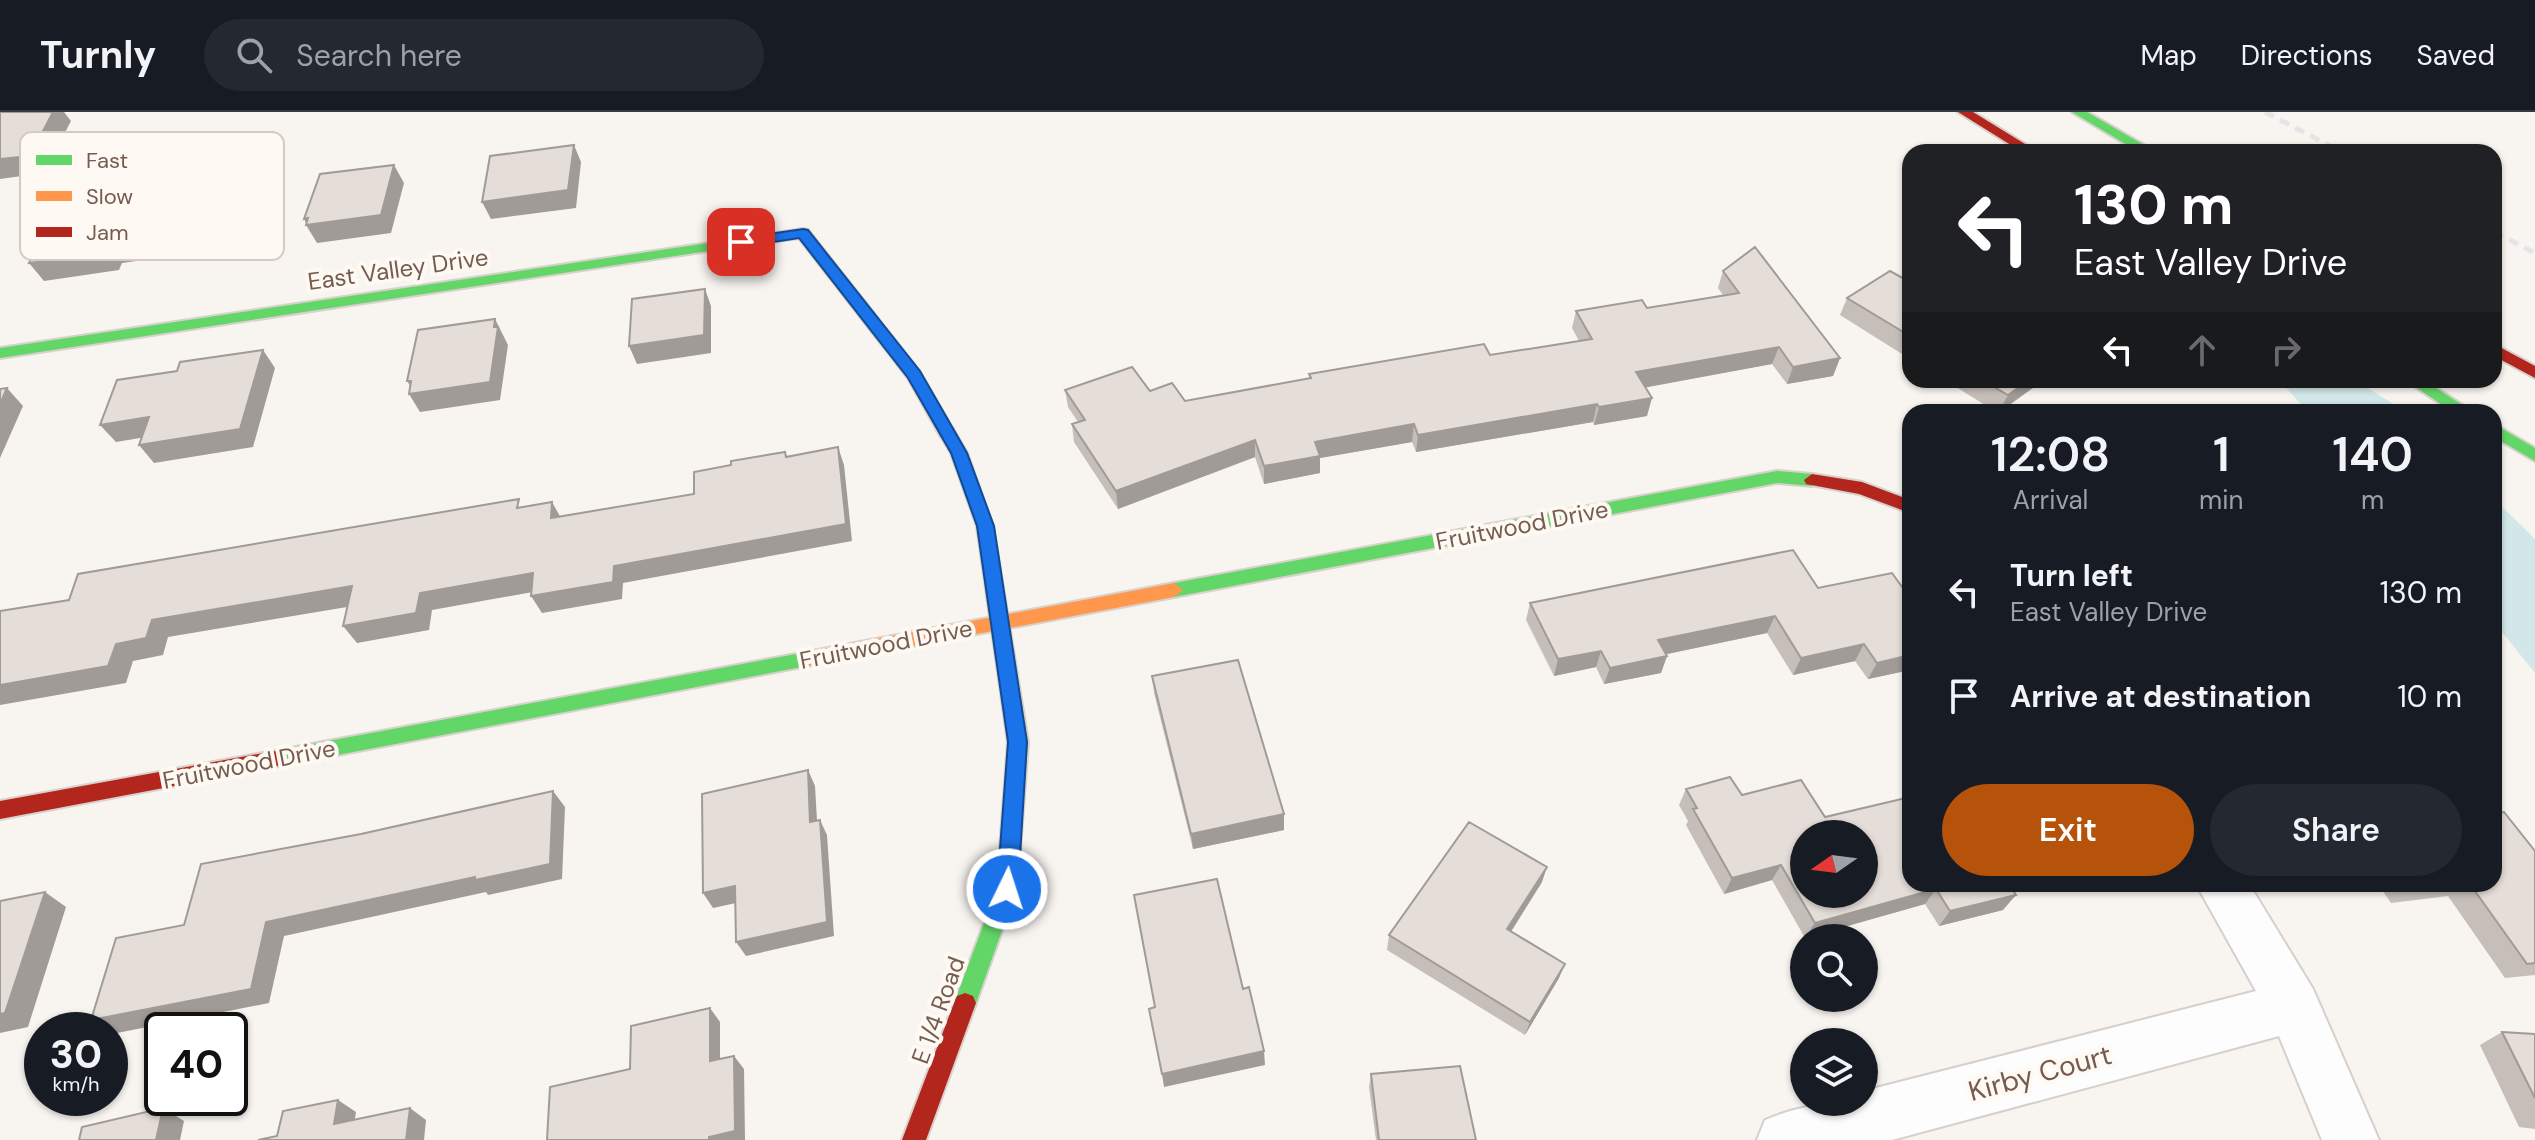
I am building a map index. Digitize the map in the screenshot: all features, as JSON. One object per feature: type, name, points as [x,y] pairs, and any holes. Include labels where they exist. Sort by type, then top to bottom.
[{"type":"street","points":[[1964,112],[2018,144]]},
{"type":"street","points":[[2078,112],[2135,144]]},
{"type":"street","name":"East Valley Drive","points":[[0,353],[803,233]]},
{"type":"street","name":"E 1/4 Road","points":[[803,233],[914,375],[959,453],[985,526],[1018,742],[1007,889],[914,1140]]},
{"type":"street","points":[[2502,354],[2535,373]]},
{"type":"street","points":[[2426,388],[2452,404]]},
{"type":"street","points":[[2502,435],[2535,455]]},
{"type":"street","name":"Fruitwood Drive","points":[[0,810],[1777,477],[1844,483],[1902,502]]},
{"type":"street","points":[[2226,892],[2294,1007],[2351,1140]]},
{"type":"street","name":"Kirby Court","points":[[1785,1140],[2294,1007]]},
{"type":"shaded area","points":[[2286,388],[2389,388],[2403,404],[2301,404]]},
{"type":"shaded area","points":[[2502,507],[2535,539],[2535,673],[2502,632]]},
{"type":"pier","points":[[2075,112],[2128,112],[2185,144],[2097,144]]},
{"type":"pier","points":[[2368,388],[2394,388],[2407,404],[2393,404]]},
{"type":"building","points":[[0,112],[53,112],[43,132],[20,132],[20,157],[0,159]]},
{"type":"building","points":[[574,145],[568,190],[482,202],[490,156]]},
{"type":"building","points":[[394,165],[381,215],[306,225],[308,218],[304,219],[320,174]]},
{"type":"building","points":[[1755,247],[1840,358],[1793,367],[1779,347],[1636,372],[1652,398],[1599,407],[1597,404],[1418,435],[1414,424],[1315,442],[1320,456],[1264,466],[1255,440],[1116,491],[1072,424],[1085,420],[1065,390],[1132,367],[1150,391],[1172,383],[1185,401],[1311,378],[1309,374],[1484,344],[1490,355],[1592,339],[1576,311],[1642,300],[1647,308],[1739,293],[1723,271]]},
{"type":"building","points":[[1890,271],[1902,278],[1902,331],[1847,298]]},
{"type":"building","points":[[705,289],[704,335],[629,346],[632,299]]},
{"type":"building","points":[[495,319],[494,327],[498,327],[490,382],[409,394],[411,381],[407,381],[418,330]]},
{"type":"building","points":[[263,350],[240,429],[139,445],[149,417],[100,425],[117,380],[177,371],[180,362]]},
{"type":"building","points":[[7,388],[0,404],[0,389]]},
{"type":"building","points":[[1996,388],[2018,388],[2008,395]]},
{"type":"building","points":[[838,447],[846,524],[614,566],[613,582],[531,596],[533,573],[420,593],[416,613],[343,626],[352,586],[152,620],[146,638],[116,644],[108,666],[0,685],[0,611],[69,600],[78,574],[519,499],[517,508],[552,502],[551,518],[694,494],[694,472],[731,465],[731,461],[785,452],[786,457]]},
{"type":"building","points":[[1793,550],[1818,588],[1892,573],[1902,587],[1902,657],[1877,663],[1864,644],[1801,658],[1775,616],[1658,640],[1667,656],[1610,668],[1601,651],[1558,659],[1530,603]]},
{"type":"building","points":[[1238,660],[1284,814],[1191,834],[1152,676]]},
{"type":"building","points":[[808,770],[810,822],[820,820],[827,922],[736,942],[735,886],[703,893],[702,794]]},
{"type":"building","points":[[1730,777],[1742,795],[1801,780],[1825,817],[1902,799],[1902,892],[1925,892],[1878,905],[1878,820],[1790,820],[1790,880],[1781,865],[1732,878],[1693,809],[1697,808],[1686,789]]},
{"type":"building","points":[[553,791],[550,864],[266,922],[251,989],[128,1013],[93,1012],[116,938],[184,925],[201,864],[361,834]]},
{"type":"building","points":[[2502,812],[2535,851],[2535,963],[2527,964],[2476,892],[2502,892]]},
{"type":"building","points":[[1469,822],[1547,867],[1507,929],[1565,964],[1530,1022],[1389,935]]},
{"type":"building","points":[[1217,879],[1243,989],[1249,987],[1264,1051],[1162,1074],[1149,1009],[1155,1007],[1134,895]]},
{"type":"building","points":[[45,892],[5,1013],[0,1014],[0,901]]},
{"type":"building","points":[[1938,892],[2014,892],[2016,895],[1950,911]]},
{"type":"building","points":[[1806,908],[1868,908],[1815,923]]},
{"type":"building","points":[[710,1008],[710,1061],[734,1056],[735,1131],[709,1137],[709,1140],[547,1140],[550,1087],[630,1069],[631,1026]]},
{"type":"building","points":[[2502,1032],[2535,1034],[2535,1098]]},
{"type":"building","points":[[1460,1066],[1476,1140],[1379,1140],[1371,1074]]},
{"type":"building","points":[[338,1100],[334,1124],[410,1108],[406,1140],[258,1140],[277,1136],[283,1111]]},
{"type":"building","points":[[144,1112],[144,1116],[161,1116],[156,1140],[79,1140],[82,1127]]},
{"type":"railway","points":[[2265,112],[2327,144]]},
{"type":"railway","points":[[2502,236],[2535,253]]},
{"type":"traffic: fast","points":[[2078,112],[2135,144]]},
{"type":"traffic: fast","points":[[0,353],[776,237]]},
{"type":"traffic: fast","points":[[2426,388],[2452,404]]},
{"type":"traffic: fast","points":[[947,433],[959,453],[985,526],[1018,742],[1007,889],[965,1003]]},
{"type":"traffic: fast","points":[[2502,435],[2535,455]]},
{"type":"traffic: fast","points":[[1174,590],[1777,477],[1812,480]]},
{"type":"traffic: fast","points":[[274,759],[807,659]]},
{"type":"traffic: slow","points":[[807,659],[1174,590]]},
{"type":"traffic: jam","points":[[1964,112],[2018,144]]},
{"type":"traffic: jam","points":[[776,237],[803,233],[914,375],[947,433]]},
{"type":"traffic: jam","points":[[2502,354],[2535,373]]},
{"type":"traffic: jam","points":[[1812,480],[1862,488],[1902,504]]},
{"type":"traffic: jam","points":[[0,810],[274,759]]},
{"type":"traffic: jam","points":[[914,1140],[965,1003]]},
{"type":"route","points":[[741,242],[803,233],[914,375],[959,453],[985,526],[1018,742],[1007,889]]}]
